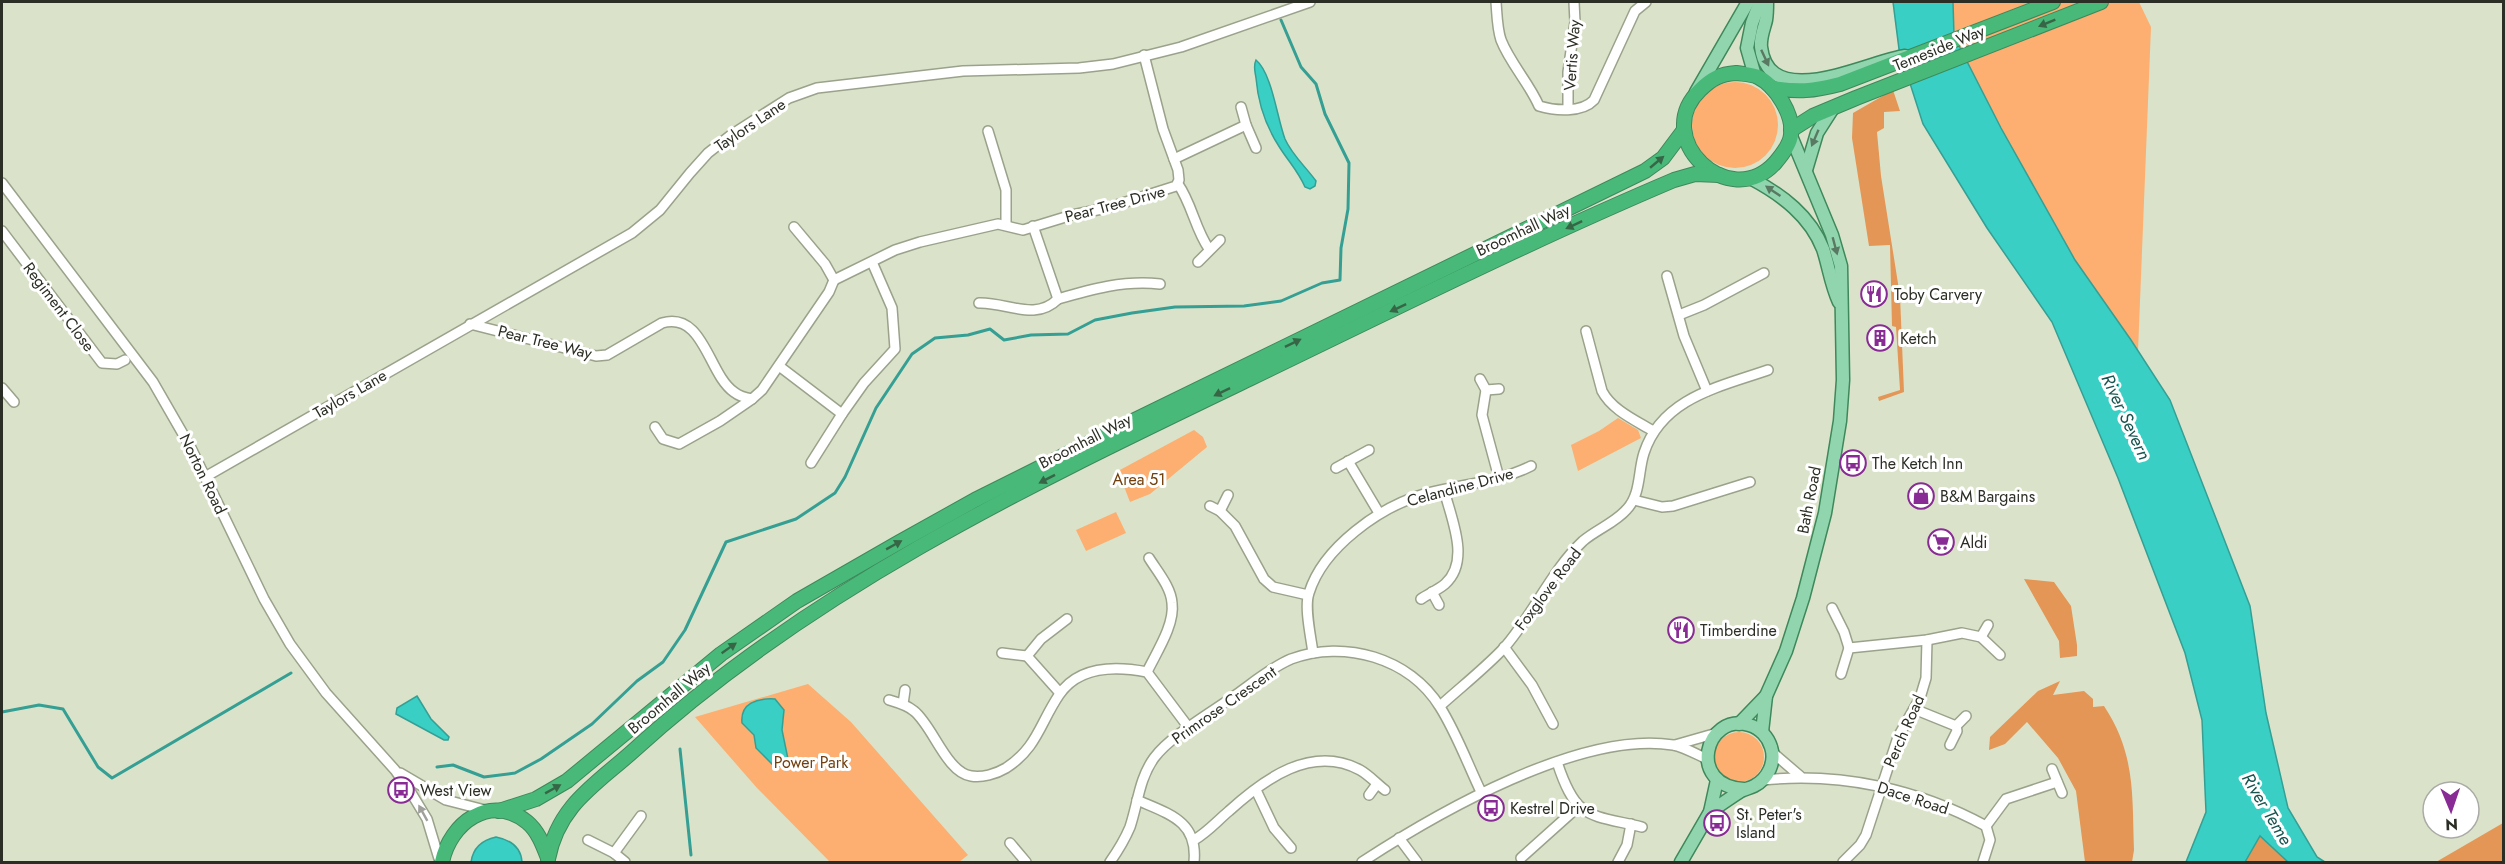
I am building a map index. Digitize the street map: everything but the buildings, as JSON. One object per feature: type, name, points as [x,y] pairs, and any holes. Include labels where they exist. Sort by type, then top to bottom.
[{"type":"highway","name":"Temeside Way","points":[[1772,88],[1799,92],[1816,91],[1861,72],[1921,53],[2053,2]]},
{"type":"highway","name":"Temeside Way","points":[[1791,133],[1813,116],[2101,2]]},
{"type":"highway","points":[[1723,74],[1755,76],[1772,88],[1780,98],[1791,133],[1778,160],[1766,172],[1752,179],[1730,179],[1700,163],[1689,148],[1684,130],[1688,108],[1694,96],[1711,80],[1723,74]]},
{"type":"highway","name":"Broomhall Way","points":[[441,862],[456,831],[475,815],[536,799],[567,781],[721,654],[840,575],[996,490],[1645,171],[1663,158],[1684,130]]},
{"type":"highway","name":"Broomhall Way","points":[[548,861],[558,825],[580,796],[693,699],[732,668],[819,607],[927,543],[1016,494],[1201,402],[1557,232],[1674,180],[1695,174],[1719,175]]},
{"type":"highway","points":[[494,811],[518,816],[528,823],[540,838],[548,861]]},
{"type":"main road","points":[[1694,96],[1748,2]]},
{"type":"main road","points":[[1755,76],[1747,48],[1760,2]]},
{"type":"main road","points":[[1767,2],[1761,48],[1767,64],[1782,78],[1803,81],[1861,72]]},
{"type":"main road","points":[[1806,171],[1817,133],[1833,108]]},
{"type":"main road","name":"Bath Road","points":[[1762,732],[1766,696],[1786,651],[1803,598],[1825,513],[1843,380],[1841,266],[1832,235],[1791,133]]},
{"type":"main road","name":"Bath Road","points":[[1752,179],[1787,201],[1809,224],[1822,247],[1833,289],[1840,303]]},
{"type":"main road","name":"Bath Road","points":[[1717,733],[1726,727],[1739,724],[1766,696]]},
{"type":"main road","points":[[1717,733],[1708,748],[1707,759],[1710,771],[1717,780],[1732,789],[1754,786],[1763,780],[1772,764],[1772,752],[1762,732],[1750,725],[1739,724]]},
{"type":"main road","points":[[1681,862],[1710,812],[1717,780]]},
{"type":"main road","points":[[1710,812],[1744,789]]},
{"type":"street","name":"Taylors Lane","points":[[206,477],[632,233],[660,210],[708,153],[731,135],[789,98],[831,85],[963,71],[1078,68],[1113,64],[1180,47],[1310,2]]},
{"type":"street","points":[[1496,2],[1501,39],[1532,90],[1539,106],[1551,110],[1583,108],[1594,100],[1635,11],[1646,2]]},
{"type":"street","name":"Vertis Way","points":[[1568,109],[1568,72],[1575,22],[1575,2]]},
{"type":"street","name":"Pear Tree Drive","points":[[834,280],[920,242],[998,224],[1006,224],[1023,230],[1174,188],[1178,184],[1179,170],[1164,129],[1143,55]]},
{"type":"street","points":[[1241,107],[1256,148]]},
{"type":"street","points":[[1174,159],[1246,125]]},
{"type":"street","points":[[988,130],[1006,190],[1006,224]]},
{"type":"street","name":"Norton Road","points":[[2,183],[153,382],[206,477],[259,590],[290,644],[326,693],[395,770],[427,819],[441,862]]},
{"type":"street","points":[[1178,184],[1187,199],[1201,238],[1209,249]]},
{"type":"street","points":[[1033,226],[1058,299]]},
{"type":"street","points":[[655,427],[663,439],[679,444],[720,421],[762,390],[830,292],[834,280],[825,264],[794,227]]},
{"type":"street","name":"Regiment Close","points":[[2,231],[102,363],[117,364],[125,360]]},
{"type":"street","points":[[1198,262],[1220,240]]},
{"type":"street","points":[[811,463],[864,383],[895,349],[892,308],[872,262]]},
{"type":"street","points":[[1679,315],[1704,305],[1764,273]]},
{"type":"street","points":[[1666,276],[1684,336],[1707,391]]},
{"type":"street","points":[[979,303],[1001,304],[1029,312],[1040,311],[1058,299],[1113,284],[1140,282],[1160,284]]},
{"type":"street","name":"Pear Tree Way","points":[[470,324],[596,356],[607,355],[662,323],[672,321],[683,323],[693,330],[734,392],[752,399]]},
{"type":"street","points":[[1586,331],[1606,398],[1621,412],[1653,431]]},
{"type":"street","points":[[778,366],[842,414]]},
{"type":"street","points":[[1750,482],[1673,506],[1662,507],[1634,501],[1644,454],[1653,431],[1664,417],[1686,401],[1707,391],[1768,370]]},
{"type":"street","points":[[1744,378],[1748,389]]},
{"type":"street","points":[[1480,380],[1486,390],[1482,415],[1499,478]]},
{"type":"street","points":[[1486,390],[1499,389]]},
{"type":"street","points":[[1336,468],[1369,450]]},
{"type":"street","points":[[1348,461],[1379,513]]},
{"type":"street","name":"Celandine Drive","points":[[1308,595],[1332,553],[1379,513],[1424,494],[1513,475],[1531,466]]},
{"type":"street","points":[[1420,599],[1445,584],[1458,557],[1458,547],[1444,490]]},
{"type":"street","points":[[1220,511],[1228,495]]},
{"type":"street","name":"Foxglove Road","points":[[1440,706],[1504,647],[1584,541],[1616,519],[1634,501]]},
{"type":"street","points":[[1210,506],[1220,511],[1239,531],[1250,557],[1264,579],[1273,587],[1308,595],[1313,653]]},
{"type":"street","points":[[1147,672],[1168,627],[1173,603],[1168,588],[1149,558]]},
{"type":"street","points":[[1432,592],[1439,605]]},
{"type":"street","points":[[1832,608],[1849,648],[1841,674]]},
{"type":"street","points":[[1027,656],[1041,639],[1067,619]]},
{"type":"street","points":[[1981,637],[1988,625]]},
{"type":"street","points":[[1849,648],[1927,640],[1962,633],[1981,637],[2000,654]]},
{"type":"street","name":"Perch Road","points":[[1843,862],[1860,845],[1866,835],[1898,737],[1920,698],[1926,678],[1927,640]]},
{"type":"street","points":[[1504,647],[1532,684],[1552,724]]},
{"type":"street","points":[[1002,652],[1027,656],[1060,693]]},
{"type":"street","name":"Primrose Crescent","points":[[1110,862],[1130,827],[1142,781],[1154,758],[1189,728],[1266,673],[1289,660],[1313,653],[1359,654],[1404,669],[1440,706],[1482,794]]},
{"type":"street","points":[[889,700],[903,704],[916,712],[946,756],[961,772],[974,777],[998,773],[1017,761],[1038,736],[1060,693],[1079,677],[1098,669],[1122,667],[1147,672],[1189,728]]},
{"type":"street","points":[[903,704],[905,690]]},
{"type":"street","points":[[1914,709],[1956,726]]},
{"type":"street","points":[[1956,726],[1966,716]]},
{"type":"street","points":[[1950,745],[1957,731],[1956,726]]},
{"type":"street","points":[[1362,862],[1400,838],[1482,794],[1557,762],[1605,747],[1640,743],[1675,745],[1717,733]]},
{"type":"street","points":[[1675,745],[1707,759]]},
{"type":"street","points":[[1772,752],[1800,776]]},
{"type":"street","points":[[1194,840],[1205,834],[1230,810],[1287,768],[1311,762],[1338,762],[1361,770],[1381,787],[1369,795]]},
{"type":"street","points":[[1557,762],[1566,788],[1579,806],[1598,818],[1642,827]]},
{"type":"street","points":[[2052,769],[2062,793]]},
{"type":"street","name":"Norton Road","points":[[395,770],[446,800],[494,811]]},
{"type":"street","name":"Dace Road","points":[[1763,780],[1800,776],[1881,785],[1925,799],[1986,826]]},
{"type":"street","points":[[1983,862],[1990,840],[1986,826],[2006,799],[2057,782]]},
{"type":"street","points":[[1256,790],[1274,828],[1292,848]]},
{"type":"street","points":[[1137,800],[1170,814],[1182,824],[1194,840],[1194,862]]},
{"type":"street","points":[[1521,858],[1579,806]]},
{"type":"street","points":[[614,853],[641,816]]},
{"type":"street","points":[[1618,862],[1627,845],[1631,824]]},
{"type":"street","points":[[1400,838],[1417,862]]},
{"type":"street","points":[[588,840],[626,862]]},
{"type":"street","points":[[1010,843],[1026,862]]},
{"type":"green space","points":[[1953,2],[2139,2],[2151,27],[2138,351],[2075,260],[2001,128],[1954,36]]},
{"type":"green space","points":[[1735,82],[1751,86],[1765,95],[1774,109],[1778,125],[1774,141],[1765,155],[1751,164],[1735,168],[1719,164],[1705,155],[1696,141],[1692,125],[1696,109],[1705,95],[1719,86]]},
{"type":"green space","points":[[1618,418],[1638,430],[1641,438],[1578,471],[1571,445],[1599,431]]},
{"type":"green space","name":"Area 51","points":[[1194,430],[1203,437],[1207,447],[1150,494],[1130,502],[1118,471]]},
{"type":"green space","points":[[1116,512],[1126,533],[1086,551],[1076,530]]},
{"type":"green space","name":"Power Park","points":[[808,684],[851,722],[968,855],[959,862],[830,862],[757,788],[695,717]]},
{"type":"green space","points":[[1734,732],[1744,732],[1757,739],[1764,752],[1764,762],[1757,775],[1744,782],[1734,782],[1725,778],[1718,771],[1714,762],[1714,752],[1718,743],[1725,736]]},
{"type":"shaded area","points":[[1893,90],[1900,111],[1884,112],[1884,128],[1877,132],[1881,176],[1900,296],[1904,392],[1879,401],[1878,397],[1900,390],[1896,327],[1892,326],[1890,245],[1869,246],[1852,138],[1853,113]]},
{"type":"shaded area","points":[[2024,579],[2054,582],[2071,606],[2077,656],[2060,658],[2059,641]]},
{"type":"shaded area","points":[[2060,681],[2053,695],[2084,691],[2093,699],[2093,707],[2104,706],[2122,741],[2132,793],[2134,850],[2132,862],[2085,862],[2076,791],[2058,758],[2027,722],[2005,744],[1989,750],[1990,737],[2038,691]]},
{"type":"shaded area","points":[[2503,823],[2503,862],[2436,862],[2474,840],[2481,840],[2481,836]]},
{"type":"shaded area","points":[[2260,836],[2288,862],[2245,862]]},
{"type":"water","points":[[1893,2],[1953,2],[1954,36],[2001,128],[2075,260],[2170,400],[2250,606],[2266,713],[2288,808],[2317,857],[2325,862],[2288,862],[2260,836],[2245,862],[2186,862],[2206,812],[2202,720],[2185,653],[2118,478],[2052,322],[1987,228],[1923,124],[1899,49]]},
{"type":"water","points":[[1256,60],[1262,66],[1270,85],[1285,139],[1295,156],[1316,181],[1315,186],[1310,189],[1305,187],[1275,140],[1267,123],[1257,87],[1254,66]]},
{"type":"water","points":[[417,696],[431,719],[449,737],[448,740],[396,714],[397,708]]},
{"type":"water","points":[[775,699],[784,710],[782,730],[788,759],[776,768],[756,748],[754,735],[742,723],[744,711],[751,703]]},
{"type":"water","points":[[496,837],[514,845],[520,852],[522,862],[471,862],[479,845]]},
{"type":"waterway","points":[[437,767],[453,765],[484,777],[515,773],[541,759],[592,724],[637,681],[663,662],[685,630],[726,542],[796,519],[835,493],[845,477],[876,408],[912,354],[935,338],[968,335],[990,329],[1004,340],[1031,335],[1068,334],[1095,320],[1132,313],[1175,307],[1244,306],[1281,301],[1322,283],[1340,280],[1341,248],[1348,209],[1349,163],[1325,114],[1316,84],[1301,67],[1281,20]]},
{"type":"waterway","points":[[2,712],[39,705],[63,709],[98,767],[112,778],[291,673]]},
{"type":"waterway","points":[[680,749],[691,855]]},
{"type":"place","name":"Toby Carvery","points":[[1874,294]]},
{"type":"place","name":"Ketch","points":[[1880,338]]},
{"type":"place","name":"The Ketch Inn","points":[[1853,463]]},
{"type":"place","name":"B&M Bargains","points":[[1921,496]]},
{"type":"place","name":"Aldi","points":[[1941,542]]},
{"type":"place","name":"Timberdine","points":[[1681,630]]},
{"type":"place","name":"West View","points":[[401,790]]},
{"type":"place","name":"Kestrel Drive","points":[[1491,808]]},
{"type":"place","name":"St. Peter's Island","points":[[1717,823]]},
{"type":"water label","name":"River Severn","points":[[2126,417]]},
{"type":"water label","name":"River Teme","points":[[2267,809]]}]
